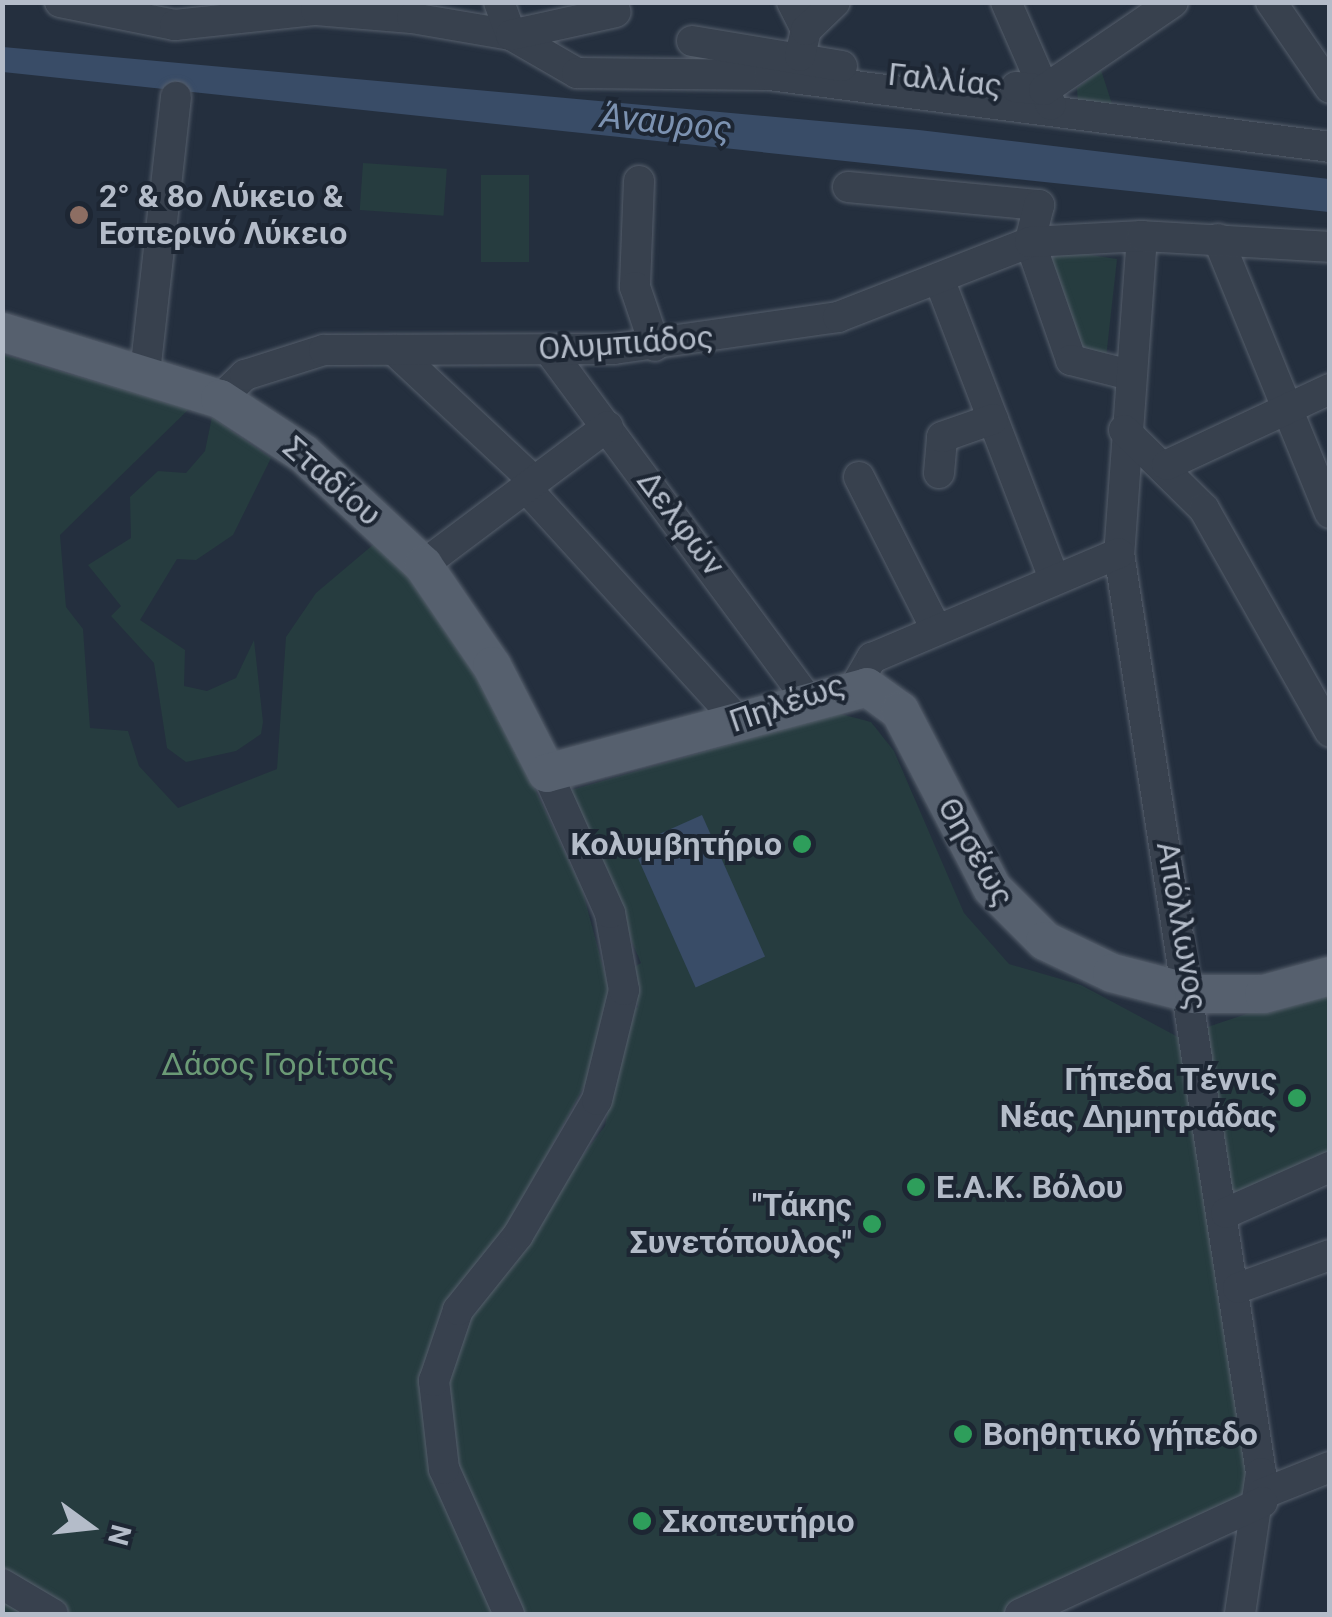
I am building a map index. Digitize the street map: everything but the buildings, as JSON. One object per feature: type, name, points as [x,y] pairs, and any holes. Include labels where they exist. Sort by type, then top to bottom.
[{"type":"main road","name":"Σταδίου","points":[[2,332],[220,399],[304,454],[423,564],[492,666],[548,773]]},
{"type":"main road","name":"Πηλέως","points":[[548,773],[854,686]]},
{"type":"main road","name":"Θησέως","points":[[854,686],[875,690],[900,712],[983,875],[1018,922],[1095,966],[1194,994],[1264,994],[1330,976]]},
{"type":"street","points":[[498,2],[511,35],[577,72],[769,74],[1048,99],[1330,147]]},
{"type":"street","points":[[792,2],[803,44]]},
{"type":"street","points":[[803,44],[834,2]]},
{"type":"street","points":[[1006,2],[1048,99]]},
{"type":"street","name":"Γαλλίας","points":[[692,41],[803,44],[1048,99],[1172,2]]},
{"type":"street","points":[[1271,2],[1330,88]]},
{"type":"street","points":[[63,6],[175,24],[313,6],[511,35],[616,12]]},
{"type":"street","points":[[145,373],[176,97]]},
{"type":"street","points":[[638,181],[634,287],[656,346]]},
{"type":"street","points":[[848,187],[1038,204],[1030,242],[1071,360],[1130,375]]},
{"type":"street","points":[[1030,242],[1142,236],[1330,247]]},
{"type":"street","name":"Απόλλωνος","points":[[1142,236],[1124,430],[1120,554],[1194,994],[1238,1288],[1262,1498],[1240,1614]]},
{"type":"street","points":[[1218,240],[1330,513]]},
{"type":"street","name":"Ολυμπιάδος","points":[[220,399],[234,380],[308,353],[656,346],[838,317],[941,284],[1030,242]]},
{"type":"street","points":[[941,284],[1054,579]]},
{"type":"street","points":[[394,350],[531,486],[738,721]]},
{"type":"street","name":"Δελφών","points":[[549,350],[808,700]]},
{"type":"street","points":[[1167,465],[1330,390]]},
{"type":"street","points":[[938,473],[942,437],[994,419]]},
{"type":"street","points":[[423,564],[608,426]]},
{"type":"street","points":[[1124,430],[1167,465],[1204,510],[1318,686],[1330,732]]},
{"type":"street","points":[[858,477],[936,630]]},
{"type":"street","name":"Πηλέως","points":[[854,686],[872,658],[1120,554]]},
{"type":"street","points":[[508,1614],[444,1469],[434,1381],[458,1310],[518,1235],[597,1100],[624,990],[606,903],[548,773]]},
{"type":"street","points":[[1226,1212],[1330,1167]]},
{"type":"street","points":[[1238,1288],[1330,1256]]},
{"type":"street","points":[[1020,1614],[1330,1467]]},
{"type":"street","points":[[2,1584],[53,1614]]},
{"type":"green space","points":[[1101,70],[1113,107],[1078,103],[1077,88]]},
{"type":"green space","points":[[363,163],[447,169],[444,216],[360,210]]},
{"type":"green space","points":[[481,175],[529,175],[529,262],[481,262]]},
{"type":"green space","points":[[1078,253],[1117,259],[1106,358],[1078,353],[1049,257]]},
{"type":"green space","name":"Δάσος Γορίτσας","points":[[2,354],[189,409],[60,535],[66,607],[83,629],[90,728],[128,731],[139,766],[178,808],[277,769],[286,637],[316,593],[374,544],[400,561],[493,700],[582,889],[610,993],[602,1053],[452,1330],[605,1126],[626,1013],[638,1007],[633,968],[641,963],[568,791],[837,713],[871,722],[894,751],[964,913],[1009,964],[1081,985],[1178,1037],[1329,986],[1329,1162],[1214,1212],[1255,1499],[1008,1614],[3,1614]]},
{"type":"green space","points":[[212,417],[271,458],[233,535],[196,560],[177,559],[140,620],[185,650],[184,686],[207,691],[236,678],[254,640],[263,722],[261,734],[236,751],[186,762],[167,748],[154,663],[111,616],[121,606],[88,565],[131,538],[130,497],[158,471],[186,473],[205,451]]},
{"type":"water","name":"Άναυρος","points":[[3,47],[919,130],[1329,179],[1329,212],[3,72]]},
{"type":"water","points":[[702,815],[765,957],[696,988],[633,846]]},
{"type":"place","name":"2° & 8ο Λύκειο & Εσπερινό Λύκειο","points":[[79,215]]},
{"type":"place","name":"Κολυμβητήριο","points":[[802,844]]},
{"type":"place","name":"Γήπεδα Τέννις Νέας Δημητριάδας","points":[[1297,1098]]},
{"type":"place","name":"Ε.Α.Κ. Βόλου","points":[[916,1187]]},
{"type":"place","name":"\"Τάκης Συνετόπουλος\"","points":[[872,1224]]},
{"type":"place","name":"Βοηθητικό γήπεδο","points":[[963,1434]]},
{"type":"place","name":"Σκοπευτήριο","points":[[642,1521]]}]
